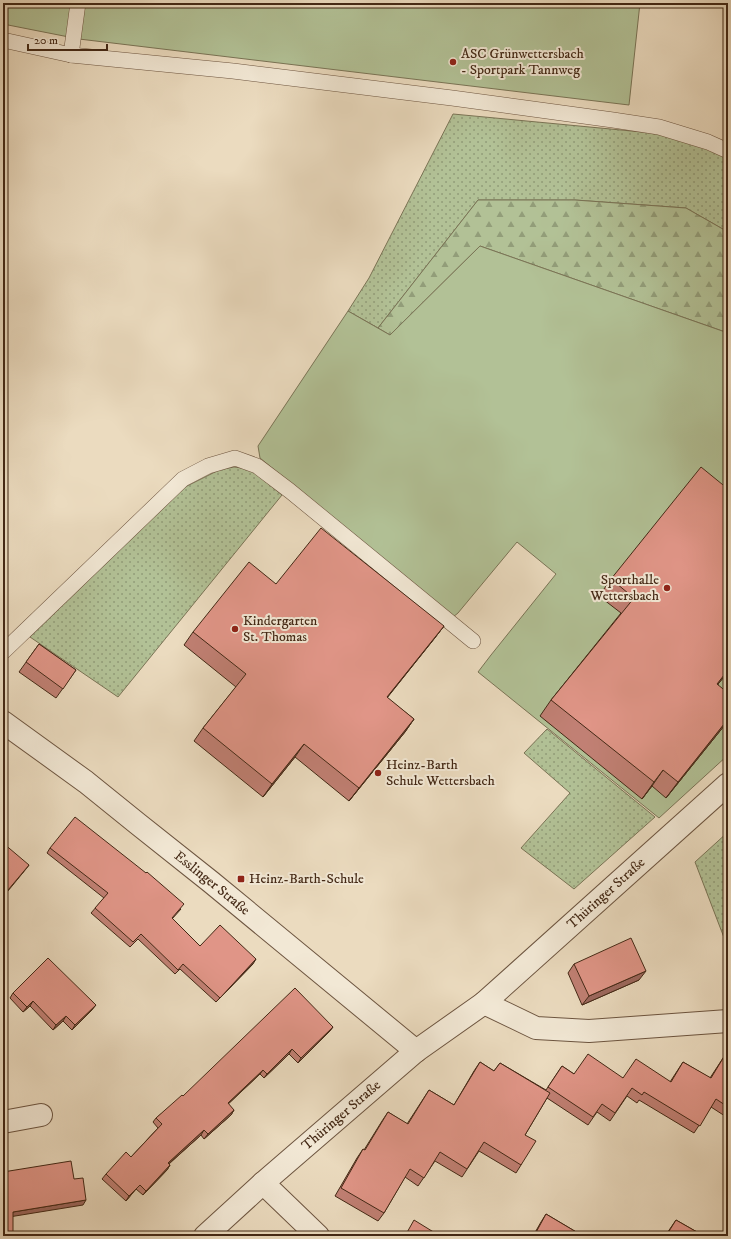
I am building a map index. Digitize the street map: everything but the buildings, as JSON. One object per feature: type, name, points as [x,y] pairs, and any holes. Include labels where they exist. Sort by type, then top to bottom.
[{"type":"street","name":"Esslinger Straße","points":[[3,722],[86,782],[144,828],[416,1051]]},
{"type":"street","name":"Thüringer Straße","points":[[205,1236],[263,1183],[416,1051],[484,1003],[728,784]]},
{"type":"street","points":[[484,1003],[536,1028],[590,1031],[728,1021]]},
{"type":"street","points":[[3,1122],[41,1115]]},
{"type":"street","points":[[263,1183],[318,1236]]},
{"type":"lane","points":[[72,55],[78,3]]},
{"type":"lane","points":[[3,40],[72,55],[240,72],[452,98],[613,120],[658,127],[708,142],[728,151]]},
{"type":"lane","points":[[3,652],[183,479],[208,466],[235,458],[257,466],[290,491],[473,641]]},
{"type":"green space","name":"ASC Grünwettersbach - Sportpark Tannweg","points":[[3,3],[640,3],[629,105],[79,39],[3,24]]},
{"type":"green space","points":[[453,114],[663,134],[728,155],[728,232],[686,208],[575,200],[478,200],[378,328],[348,311],[369,278]]},
{"type":"green space","points":[[478,200],[575,200],[686,208],[728,232],[728,333],[480,246],[390,335],[378,328]]},
{"type":"green space","points":[[480,246],[728,333],[728,755],[659,818],[478,672],[556,574],[517,542],[458,613],[453,617],[260,458],[258,446],[348,311],[390,335]]},
{"type":"green space","points":[[234,467],[250,469],[282,495],[118,697],[30,637],[185,487],[219,470]]},
{"type":"green space","points":[[547,729],[655,817],[574,889],[521,848],[570,793],[524,753]]},
{"type":"green space","points":[[728,832],[728,948],[695,862]]},
{"type":"place","name":"ASC Grünwettersbach - Sportpark Tannweg","points":[[453,62]]},
{"type":"place","name":"Sporthalle Wettersbach","points":[[667,588]]},
{"type":"place","name":"Kindergarten St. Thomas","points":[[235,629]]},
{"type":"place","name":"Heinz-Barth Schule Wettersbach","points":[[378,773]]},
{"type":"place","name":"Heinz-Barth-Schule","points":[[241,879]]}]
